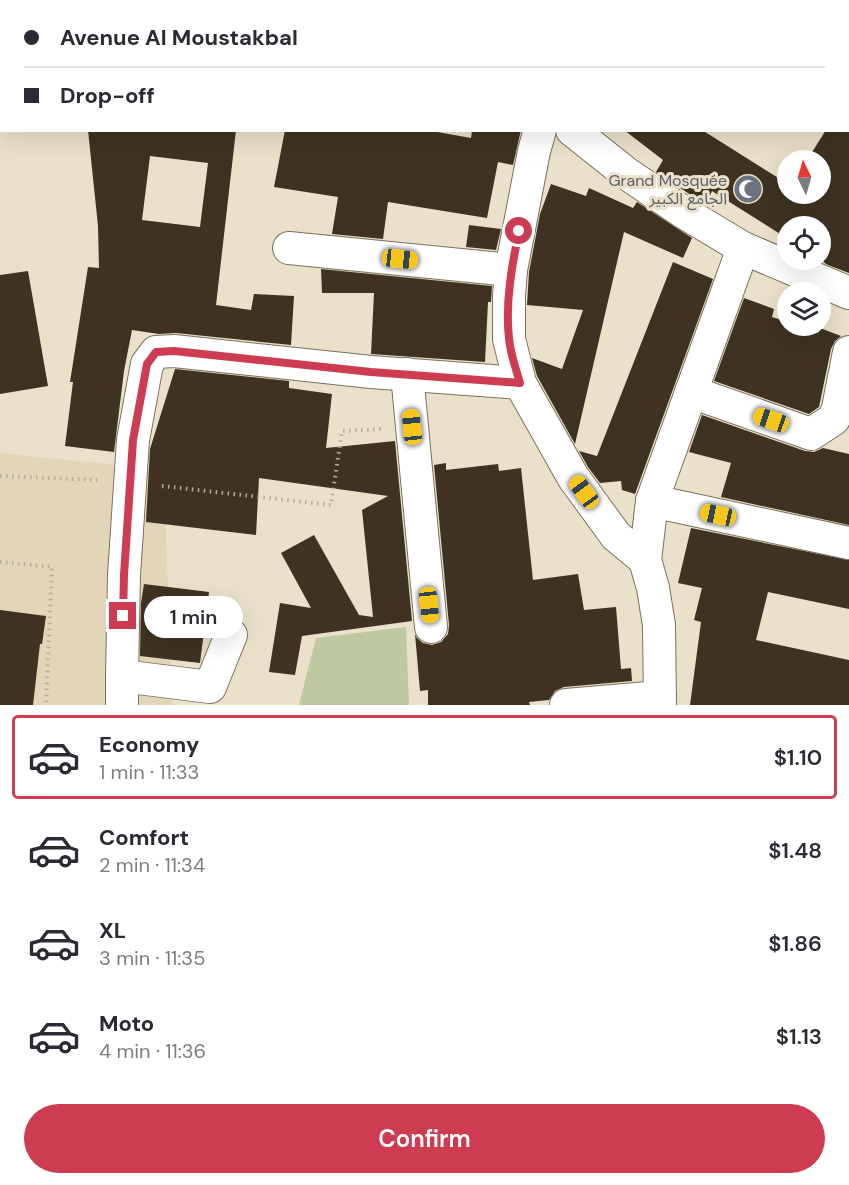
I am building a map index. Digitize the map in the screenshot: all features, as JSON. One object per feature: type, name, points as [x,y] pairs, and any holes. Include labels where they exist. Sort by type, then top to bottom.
[{"type":"street","points":[[539,132],[511,270],[509,339],[520,383],[573,477],[616,536],[645,560]]},
{"type":"street","points":[[575,132],[626,173],[683,212],[743,248],[849,293]]},
{"type":"street","points":[[289,248],[511,270]]},
{"type":"street","points":[[566,705],[660,701],[659,625],[653,588],[645,560],[652,501],[743,248]]},
{"type":"street","points":[[231,635],[210,687],[122,691],[124,575],[133,440],[147,364],[156,352],[174,351],[520,383]]},
{"type":"street","points":[[691,392],[811,435],[834,419],[849,352]]},
{"type":"street","points":[[407,374],[431,627]]},
{"type":"street","points":[[652,501],[849,543]]},
{"type":"path","points":[[0,476],[130,482],[331,505],[342,431],[412,427]]},
{"type":"path","points":[[0,562],[52,567],[46,705]]},
{"type":"shaded area","points":[[0,453],[164,470],[172,705],[0,705]]},
{"type":"green space","points":[[406,627],[409,705],[299,705],[316,638]]},
{"type":"building","points":[[88,132],[236,132],[216,305],[251,310],[254,294],[294,296],[291,345],[132,330],[124,371],[114,452],[65,446],[73,382],[70,382],[88,267],[99,268],[98,226]],"holes":[[[150,156],[208,163],[200,227],[142,220]]]},
{"type":"building","points":[[285,132],[437,132],[471,138],[472,132],[521,132],[513,165],[498,162],[487,218],[388,202],[383,239],[332,234],[338,197],[274,187]]},
{"type":"building","name":"Grand Mosquée الجامع الكبير","points":[[627,132],[705,132],[777,177],[777,204],[831,204],[831,150],[813,150],[825,132],[849,132],[849,273],[831,266],[831,216],[777,216],[777,232],[712,191],[706,205],[656,172],[663,160]]},
{"type":"building","points":[[551,184],[586,196],[589,188],[633,208],[637,202],[692,238],[683,258],[624,232],[575,444],[537,376],[532,358],[562,369],[583,310],[527,305],[529,272],[540,214]]},
{"type":"building","points":[[469,225],[501,229],[496,250],[466,247]]},
{"type":"building","points":[[673,262],[713,279],[635,494],[622,490],[621,481],[600,483],[579,451],[597,456]]},
{"type":"building","points":[[321,269],[492,286],[491,302],[488,302],[485,362],[371,354],[374,293],[322,293]]},
{"type":"building","points":[[28,271],[48,386],[0,394],[0,275]]},
{"type":"building","points":[[744,298],[774,309],[772,317],[777,319],[777,336],[831,336],[831,332],[841,336],[831,349],[819,407],[809,414],[714,381]]},
{"type":"building","points":[[175,369],[289,381],[289,388],[332,394],[326,448],[395,441],[412,621],[302,636],[295,675],[269,672],[280,603],[311,608],[281,553],[314,535],[359,615],[373,617],[362,510],[388,496],[259,478],[256,535],[146,522],[150,449]]},
{"type":"building","points":[[702,415],[805,451],[814,452],[823,448],[849,454],[849,525],[721,497],[731,463],[689,452]]},
{"type":"building","points":[[446,463],[446,470],[498,464],[499,471],[521,468],[533,580],[578,574],[584,610],[616,607],[621,669],[631,668],[632,681],[564,687],[555,691],[549,700],[529,702],[530,705],[428,705],[428,690],[420,691],[415,634],[423,643],[432,645],[441,642],[448,634],[434,465]]},
{"type":"building","points":[[691,528],[849,560],[849,609],[768,592],[756,640],[849,660],[849,705],[690,705],[701,622],[694,620],[702,588],[678,583]]},
{"type":"building","points":[[144,584],[209,592],[200,663],[140,656],[141,603]]},
{"type":"building","points":[[0,610],[46,616],[42,644],[40,644],[33,705],[0,705]]},
{"type":"place","name":"Grand Mosquée الجامع الكبير","points":[[748,189]]},
{"type":"route","points":[[123,616],[133,440],[147,364],[156,352],[174,351],[371,372],[520,383],[509,339],[511,270],[519,231]]}]
